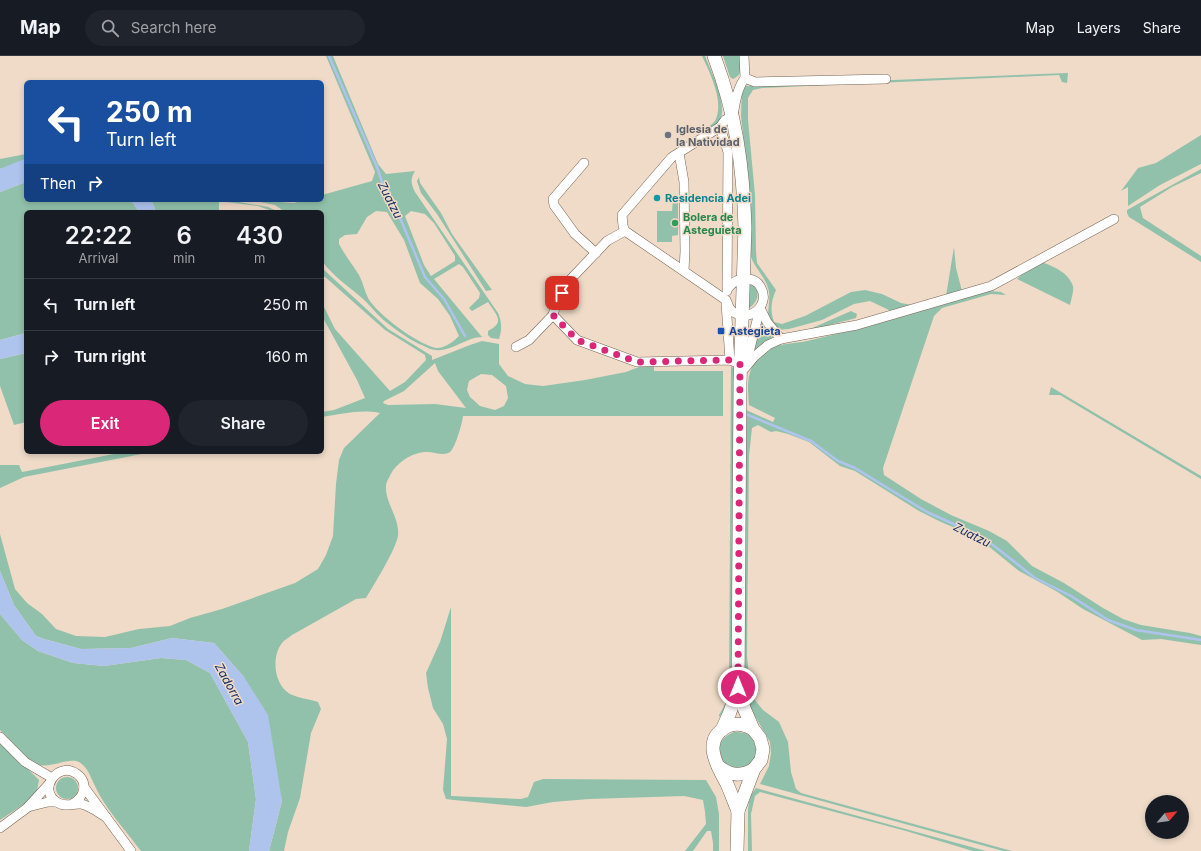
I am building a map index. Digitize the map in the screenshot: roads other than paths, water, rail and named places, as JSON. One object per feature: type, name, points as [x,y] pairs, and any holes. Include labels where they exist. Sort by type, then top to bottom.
[{"type":"street","points":[[744,56],[744,80],[733,116],[725,120],[720,127],[672,157],[622,215],[625,231],[726,300],[731,311],[742,316],[749,316],[760,308]]},
{"type":"street","points":[[715,57],[733,116],[740,154],[744,206],[744,278],[738,364]]},
{"type":"street","points":[[725,86],[744,80],[755,82],[886,79]]},
{"type":"street","points":[[720,127],[728,152],[728,288],[726,300],[740,383],[738,687],[744,708],[753,729],[760,738],[763,749],[761,760],[754,769],[738,811],[737,851]]},
{"type":"street","points":[[679,153],[684,182],[684,271]]},
{"type":"street","points":[[584,163],[553,199],[554,205],[575,234],[596,253]]},
{"type":"street","points":[[553,315],[577,340],[637,362],[677,361],[738,364],[754,357],[768,346],[781,339],[857,325],[991,286],[1114,219]]},
{"type":"street","points":[[516,347],[529,340],[553,315],[556,304],[568,282],[607,241],[625,231]]},
{"type":"street","points":[[728,288],[734,281],[744,278],[752,279],[759,284],[763,292],[764,301],[738,364]]},
{"type":"street","points":[[760,308],[767,322],[781,339]]},
{"type":"street","points":[[738,687],[730,712],[722,730],[715,738],[713,745],[714,759],[738,811]]},
{"type":"street","points":[[722,730],[734,724],[741,724],[753,729]]},
{"type":"street","points":[[0,737],[25,762],[50,781]]},
{"type":"street","points":[[718,766],[731,774],[740,775],[754,769]]},
{"type":"street","points":[[0,828],[27,808],[56,774],[68,770],[79,776],[84,787],[131,851]]},
{"type":"street","points":[[50,781],[50,794],[56,802]]},
{"type":"street","points":[[72,804],[81,798],[84,787]]},
{"type":"street","points":[[27,808],[48,802],[56,802],[62,805],[82,804],[106,817]]},
{"type":"water","points":[[24,160],[24,183],[0,192],[0,169]]},
{"type":"water","points":[[132,202],[152,202],[155,210],[138,210]]},
{"type":"water","points":[[24,334],[24,353],[0,359],[0,340]]},
{"type":"water","name":"Zadorra","points":[[0,571],[14,605],[36,636],[44,639],[81,649],[131,648],[172,638],[214,643],[244,677],[268,715],[282,801],[269,851],[249,851],[256,799],[248,742],[210,673],[186,660],[161,658],[104,666],[73,663],[38,651],[22,640],[0,614]]},
{"type":"waterway","name":"Zuatzu","points":[[329,56],[377,167],[387,197],[397,211],[425,277],[444,299],[465,336]]},
{"type":"waterway","name":"Zuatzu","points":[[748,415],[811,441],[838,461],[855,468],[927,512],[967,530],[993,545],[1035,578],[1071,596],[1108,620],[1136,630],[1201,640]]},
{"type":"place","name":"Iglesia de la Natividad","points":[[668,135]]},
{"type":"place","name":"Residencia Adei","points":[[657,198]]},
{"type":"place","name":"Bolera de Asteguieta","points":[[675,223]]},
{"type":"place","name":"Astegieta","points":[[721,331]]}]
